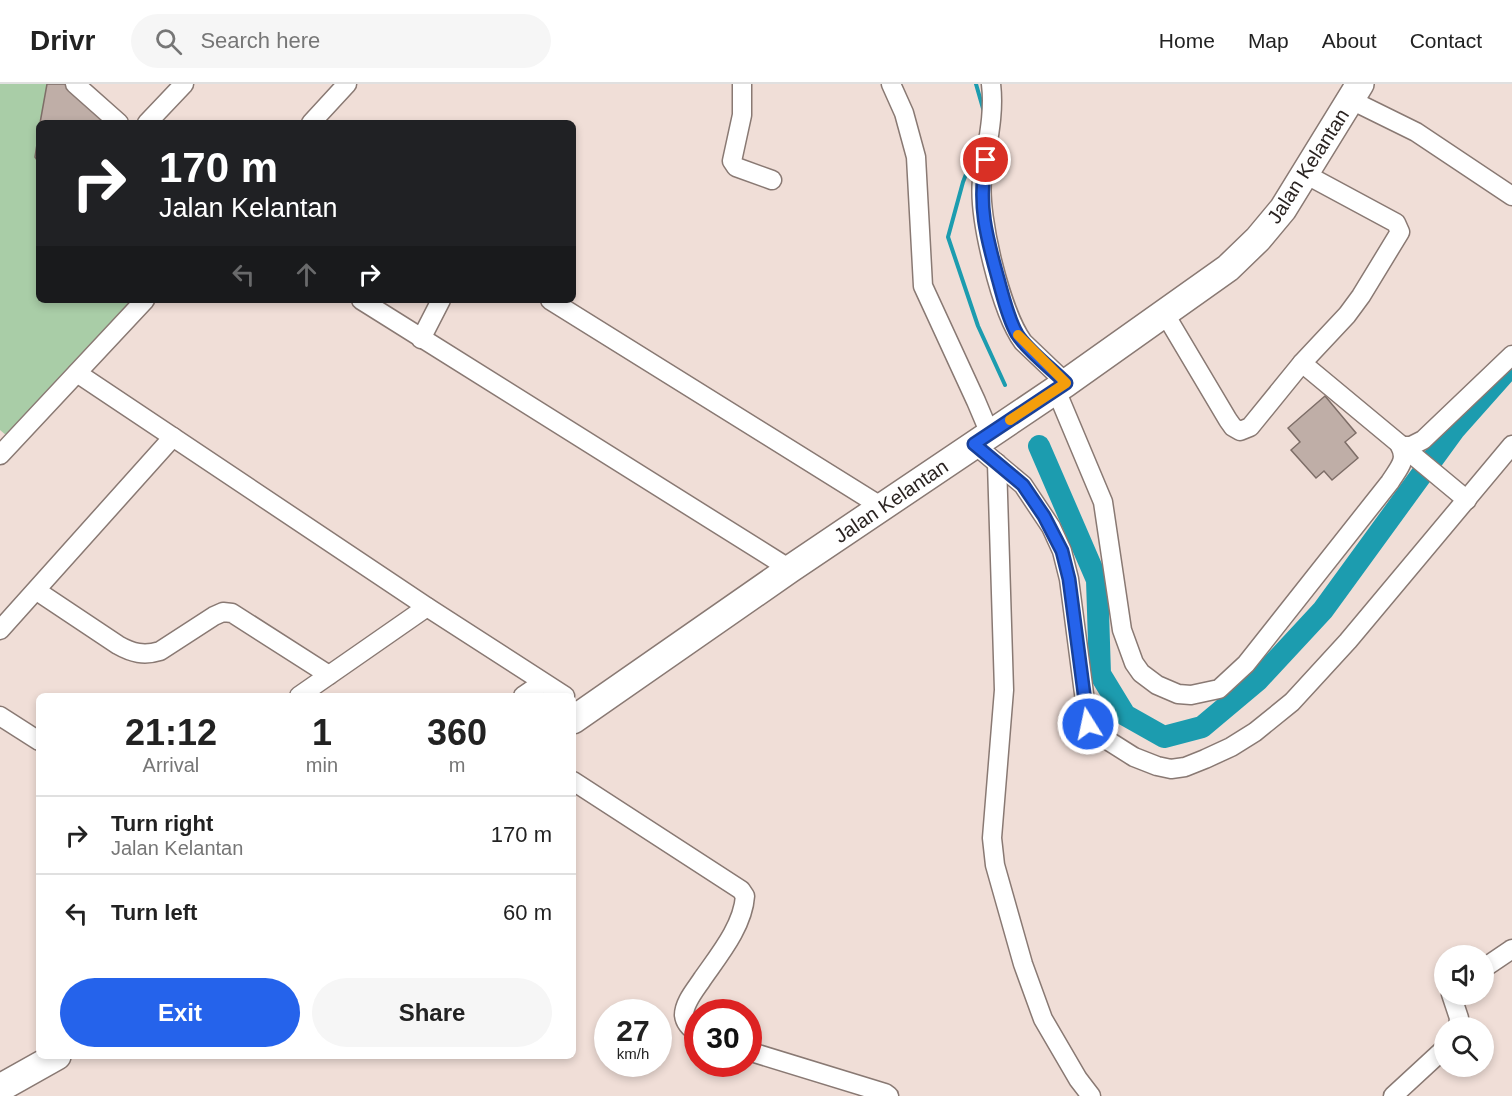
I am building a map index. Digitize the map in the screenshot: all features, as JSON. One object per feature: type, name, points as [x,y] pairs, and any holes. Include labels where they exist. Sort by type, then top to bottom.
[{"type":"highway","name":"Jalan Kelantan","points":[[578,710],[1058,388],[1228,268],[1258,239],[1283,209],[1356,92]]},
{"type":"highway","points":[[0,1088],[52,1059]]},
{"type":"street","points":[[75,84],[116,120]]},
{"type":"street","points":[[150,120],[184,84]]},
{"type":"street","points":[[314,120],[347,84]]},
{"type":"street","points":[[742,84],[742,115],[731,158],[732,164],[772,180]]},
{"type":"street","points":[[891,84],[904,113],[916,157],[922,286],[997,463],[1004,690],[992,838],[995,865],[1023,964],[1043,1019],[1078,1079],[1091,1096]]},
{"type":"street","points":[[991,84],[992,109],[981,199],[987,240],[1009,315],[1017,334],[1058,388],[1103,502],[1121,623],[1127,647],[1141,673],[1157,685],[1178,694],[1191,695],[1218,689],[1246,664],[1390,482],[1404,459],[1404,449]]},
{"type":"street","points":[[1356,92],[1512,196]]},
{"type":"street","points":[[1165,314],[1233,427],[1240,431],[1250,427],[1302,363],[1331,334],[1354,306],[1400,232],[1396,223],[1305,174]]},
{"type":"street","points":[[0,455],[6,436],[77,373],[142,303]]},
{"type":"street","points":[[366,303],[790,569]]},
{"type":"street","points":[[421,339],[439,303]]},
{"type":"street","points":[[555,303],[882,507]]},
{"type":"street","points":[[1404,449],[1423,440],[1512,355]]},
{"type":"street","points":[[1302,363],[1467,500]]},
{"type":"street","points":[[77,373],[427,608],[560,693]]},
{"type":"street","points":[[0,630],[173,437]]},
{"type":"street","points":[[997,463],[1023,485],[1038,505],[1062,551],[1069,579],[1088,724],[1096,733],[1134,757],[1171,769],[1185,767],[1231,747],[1278,716],[1348,641],[1512,445]]},
{"type":"street","points":[[37,591],[118,645],[141,654],[160,651],[214,616],[223,612],[232,613],[329,675]]},
{"type":"street","points":[[303,693],[427,608]]},
{"type":"street","points":[[527,693],[542,683]]},
{"type":"street","points":[[0,716],[36,739]]},
{"type":"street","points":[[576,784],[741,891],[745,896],[741,916],[733,932],[689,999]]},
{"type":"street","points":[[1494,961],[1512,949]]},
{"type":"street","points":[[762,1055],[889,1096]]},
{"type":"street","points":[[1393,1096],[1434,1058]]},
{"type":"green space","points":[[0,84],[47,84],[41,120],[36,120],[36,303],[137,303],[13,441],[0,430]]},
{"type":"building","points":[[47,84],[68,84],[107,120],[41,120]]},
{"type":"building","points":[[1325,396],[1356,433],[1345,442],[1358,458],[1332,480],[1324,471],[1316,478],[1291,450],[1300,442],[1288,428]]},
{"type":"waterway","points":[[976,84],[984,112]]},
{"type":"waterway","points":[[981,136],[963,182],[948,237],[978,326],[1005,385]]},
{"type":"waterway","points":[[1039,446],[1097,580],[1100,674],[1125,715],[1164,737],[1202,727],[1258,680],[1323,610],[1454,430],[1510,367]]},
{"type":"slow traffic","points":[[1010,420],[1066,383],[1018,335]]},
{"type":"route","points":[[986,160],[981,199],[987,240],[1009,315],[1023,342],[1066,383],[974,444],[1023,485],[1038,505],[1062,551],[1069,579],[1088,724]]}]
